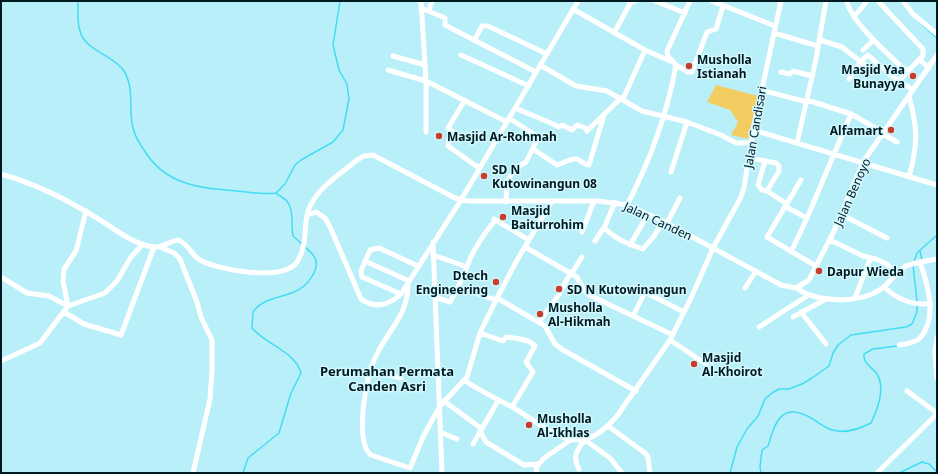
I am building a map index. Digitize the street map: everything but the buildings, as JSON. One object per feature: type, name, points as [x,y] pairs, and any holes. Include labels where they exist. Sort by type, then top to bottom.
[{"type":"street","points":[[421,1],[426,81],[426,132]]},
{"type":"street","points":[[429,10],[432,1]]},
{"type":"street","points":[[307,215],[316,212],[325,218],[335,237],[361,299],[367,303],[383,305],[393,301],[401,294],[433,241],[461,200],[578,1]]},
{"type":"street","points":[[614,33],[631,2],[635,1]]},
{"type":"street","points":[[655,1],[685,13]]},
{"type":"street","points":[[671,61],[667,52],[690,1]]},
{"type":"street","points":[[712,1],[775,26]]},
{"type":"street","name":"Jalan Candisari","points":[[608,426],[636,391],[670,340],[713,248],[740,199],[744,188],[752,130],[781,1]]},
{"type":"street","points":[[797,143],[820,40],[826,1]]},
{"type":"street","points":[[848,1],[854,17],[874,40],[904,69],[909,70]]},
{"type":"street","points":[[854,17],[867,1]]},
{"type":"street","points":[[878,1],[923,50],[924,54],[920,60],[899,80]]},
{"type":"street","points":[[903,1],[913,14],[937,34]]},
{"type":"street","points":[[573,9],[645,50],[671,61],[689,72],[692,71],[707,32],[716,29],[723,6]]},
{"type":"street","points":[[421,8],[429,10],[445,18],[445,25],[475,39],[536,72]]},
{"type":"street","points":[[475,39],[482,26],[488,26],[547,54]]},
{"type":"street","points":[[774,33],[818,46]]},
{"type":"street","points":[[820,40],[842,47],[863,63]]},
{"type":"street","points":[[863,50],[874,40]]},
{"type":"street","points":[[515,108],[532,116],[539,117],[559,127],[562,125],[572,130],[577,124],[587,130],[622,99],[645,50]]},
{"type":"street","points":[[461,55],[529,86]]},
{"type":"street","points":[[849,79],[868,55],[881,67],[913,90]]},
{"type":"street","points":[[392,56],[425,65]]},
{"type":"street","name":"Jalan Benoyo","points":[[796,288],[809,280],[842,215],[863,162],[937,56]]},
{"type":"street","points":[[920,60],[929,68]]},
{"type":"street","points":[[540,65],[576,86],[607,91],[642,111],[687,122],[721,135],[736,143],[751,143]]},
{"type":"street","points":[[627,205],[646,169],[664,116],[676,65]]},
{"type":"street","points":[[388,70],[426,81],[536,135],[537,140],[525,163],[515,170],[507,181],[506,202]]},
{"type":"street","points":[[781,72],[790,74],[793,71],[812,76]]},
{"type":"street","points":[[761,90],[807,101],[851,114],[897,142]]},
{"type":"street","points":[[909,96],[917,136],[915,154],[909,177]]},
{"type":"street","points":[[465,100],[448,128],[453,132],[449,138],[448,146],[479,168]]},
{"type":"street","points":[[791,252],[851,114]]},
{"type":"street","points":[[532,149],[557,165],[570,159],[576,159],[586,165],[589,165],[604,115]]},
{"type":"street","points":[[671,172],[687,122]]},
{"type":"street","points":[[752,130],[937,185]]},
{"type":"street","points":[[1,174],[35,185],[86,211],[131,239],[143,244],[160,247],[178,240],[184,242],[199,260],[261,274],[277,272],[290,268],[296,264],[300,257],[307,235],[307,215],[310,205],[318,192],[357,160],[367,155],[373,155],[396,166],[461,200]]},
{"type":"street","points":[[749,158],[776,163],[779,168],[768,191]]},
{"type":"street","points":[[766,161],[758,186],[762,190],[768,191],[786,205],[807,218]]},
{"type":"street","points":[[801,180],[767,237],[816,266]]},
{"type":"street","points":[[604,228],[611,235],[630,245],[643,249],[665,222],[680,198]]},
{"type":"street","name":"Jalan Canden","points":[[461,200],[506,202],[594,201],[615,202],[627,205],[665,222],[781,285],[796,288]]},
{"type":"street","points":[[582,232],[594,201]]},
{"type":"street","points":[[409,281],[407,298],[401,316],[381,346],[370,370],[363,418],[365,449],[371,455],[410,468],[424,435],[440,406],[464,380],[469,370],[480,333],[525,247],[552,202]]},
{"type":"street","points":[[595,241],[604,228],[615,202]]},
{"type":"street","points":[[68,306],[63,281],[64,269],[76,251],[86,211]]},
{"type":"street","points":[[630,245],[648,214]]},
{"type":"street","points":[[842,215],[887,238]]},
{"type":"street","points":[[434,297],[450,302],[467,267],[471,255],[481,242],[486,230],[494,219],[529,240]]},
{"type":"street","points":[[830,240],[870,259],[876,259],[887,264],[890,266],[894,276]]},
{"type":"street","points":[[433,241],[442,473]]},
{"type":"street","points":[[1,360],[40,343],[68,306],[105,294],[117,281],[131,257],[143,244]]},
{"type":"street","points":[[64,312],[84,324],[122,335],[154,247]]},
{"type":"street","points":[[160,247],[174,253],[180,259],[197,302],[201,317],[212,340],[210,398],[193,473]]},
{"type":"street","points":[[525,247],[577,277],[586,293],[673,334]]},
{"type":"street","points":[[401,294],[364,279],[360,271],[370,250],[378,248],[418,266]]},
{"type":"street","points":[[433,255],[467,267]]},
{"type":"street","points":[[539,322],[558,296],[582,257]]},
{"type":"street","points":[[855,298],[870,259]]},
{"type":"street","points":[[796,288],[807,296],[826,299],[855,298],[871,294],[884,287],[894,276],[908,266],[937,259]]},
{"type":"street","points":[[365,261],[409,281]]},
{"type":"street","points":[[900,345],[920,337],[926,328],[931,304],[929,289],[921,262]]},
{"type":"street","points":[[745,288],[756,271]]},
{"type":"street","points":[[1,277],[28,293],[49,296],[68,306]]},
{"type":"street","points":[[458,287],[497,299],[539,322],[547,328],[557,346],[636,391]]},
{"type":"street","points":[[884,287],[897,298],[912,303],[931,304]]},
{"type":"street","points":[[637,288],[684,312]]},
{"type":"street","points":[[633,316],[645,292]]},
{"type":"street","points":[[759,327],[807,296]]},
{"type":"street","points":[[794,317],[826,299]]},
{"type":"street","points":[[798,302],[802,312],[826,344]]},
{"type":"street","points":[[480,333],[503,341],[506,337],[519,339],[532,343],[535,346],[526,362],[533,372],[512,407]]},
{"type":"street","points":[[937,338],[935,362],[937,378]]},
{"type":"street","points":[[670,340],[706,364]]},
{"type":"street","points":[[370,370],[401,378]]},
{"type":"street","points":[[464,380],[554,433],[572,439],[585,440],[610,458],[622,473]]},
{"type":"street","points":[[877,473],[937,414],[907,391]]},
{"type":"street","points":[[444,401],[481,430],[486,442],[524,465],[538,464]]},
{"type":"street","points":[[473,444],[498,401]]},
{"type":"street","points":[[579,469],[575,456],[578,448],[585,440],[608,426],[648,456],[650,473]]},
{"type":"street","points":[[440,432],[457,439]]},
{"type":"street","points":[[537,473],[536,468],[544,458],[572,439]]},
{"type":"shaded area","points":[[716,85],[758,96],[748,139],[731,135],[738,122],[730,110],[707,102]]},
{"type":"waterway","points":[[78,1],[78,24],[83,38],[93,48],[114,61],[124,71],[129,85],[134,131],[140,145],[152,162],[173,178],[196,186],[266,194],[276,193],[287,201],[291,209],[293,236],[302,244]]},
{"type":"waterway","points":[[276,193],[285,184],[295,165],[333,142],[343,130],[349,99],[347,84],[339,70],[333,45],[340,1]]},
{"type":"waterway","points":[[916,19],[937,38]]},
{"type":"waterway","points":[[914,262],[917,253],[937,235]]},
{"type":"waterway","points":[[243,473],[248,458],[279,433],[291,393],[301,373],[298,365],[293,359],[252,328],[253,312],[267,301],[292,293],[300,289],[308,282],[316,268],[316,261],[313,255],[305,247]]},
{"type":"waterway","points":[[920,251],[922,260]]},
{"type":"waterway","points":[[913,265],[917,301]]},
{"type":"waterway","points":[[730,473],[737,447],[747,429],[758,416],[765,399],[779,389],[789,389],[802,384],[829,366],[833,353],[838,345],[851,335],[906,327],[912,324],[917,312],[917,305]]},
{"type":"waterway","points":[[761,473],[760,467],[762,450],[768,446],[773,430],[781,417],[786,413],[801,413],[827,428],[838,431],[852,430],[871,423],[880,399],[881,386],[877,374],[866,363],[864,354],[873,349],[897,346]]},
{"type":"waterway","points":[[899,473],[922,462],[929,464],[937,472]]},
{"type":"place","name":"Musholla Istianah","points":[[689,66]]},
{"type":"place","name":"Masjid Yaa Bunayya","points":[[913,76]]},
{"type":"place","name":"Alfamart","points":[[891,130]]},
{"type":"place","name":"Masjid Ar-Rohmah","points":[[439,136]]},
{"type":"place","name":"SD N Kutowinangun 08","points":[[484,176]]},
{"type":"place","name":"Masjid Baiturrohim","points":[[503,217]]},
{"type":"place","name":"Dapur Wieda","points":[[819,271]]},
{"type":"place","name":"Dtech Engineering","points":[[496,282]]},
{"type":"place","name":"SD N Kutowinangun","points":[[559,289]]},
{"type":"place","name":"Musholla Al-Hikmah","points":[[540,314]]},
{"type":"place","name":"Masjid Al-Khoirot","points":[[694,364]]},
{"type":"place","name":"Musholla Al-Ikhlas","points":[[529,425]]},
{"type":"district","name":"Perumahan Permata Canden Asri","points":[[387,378]]}]
